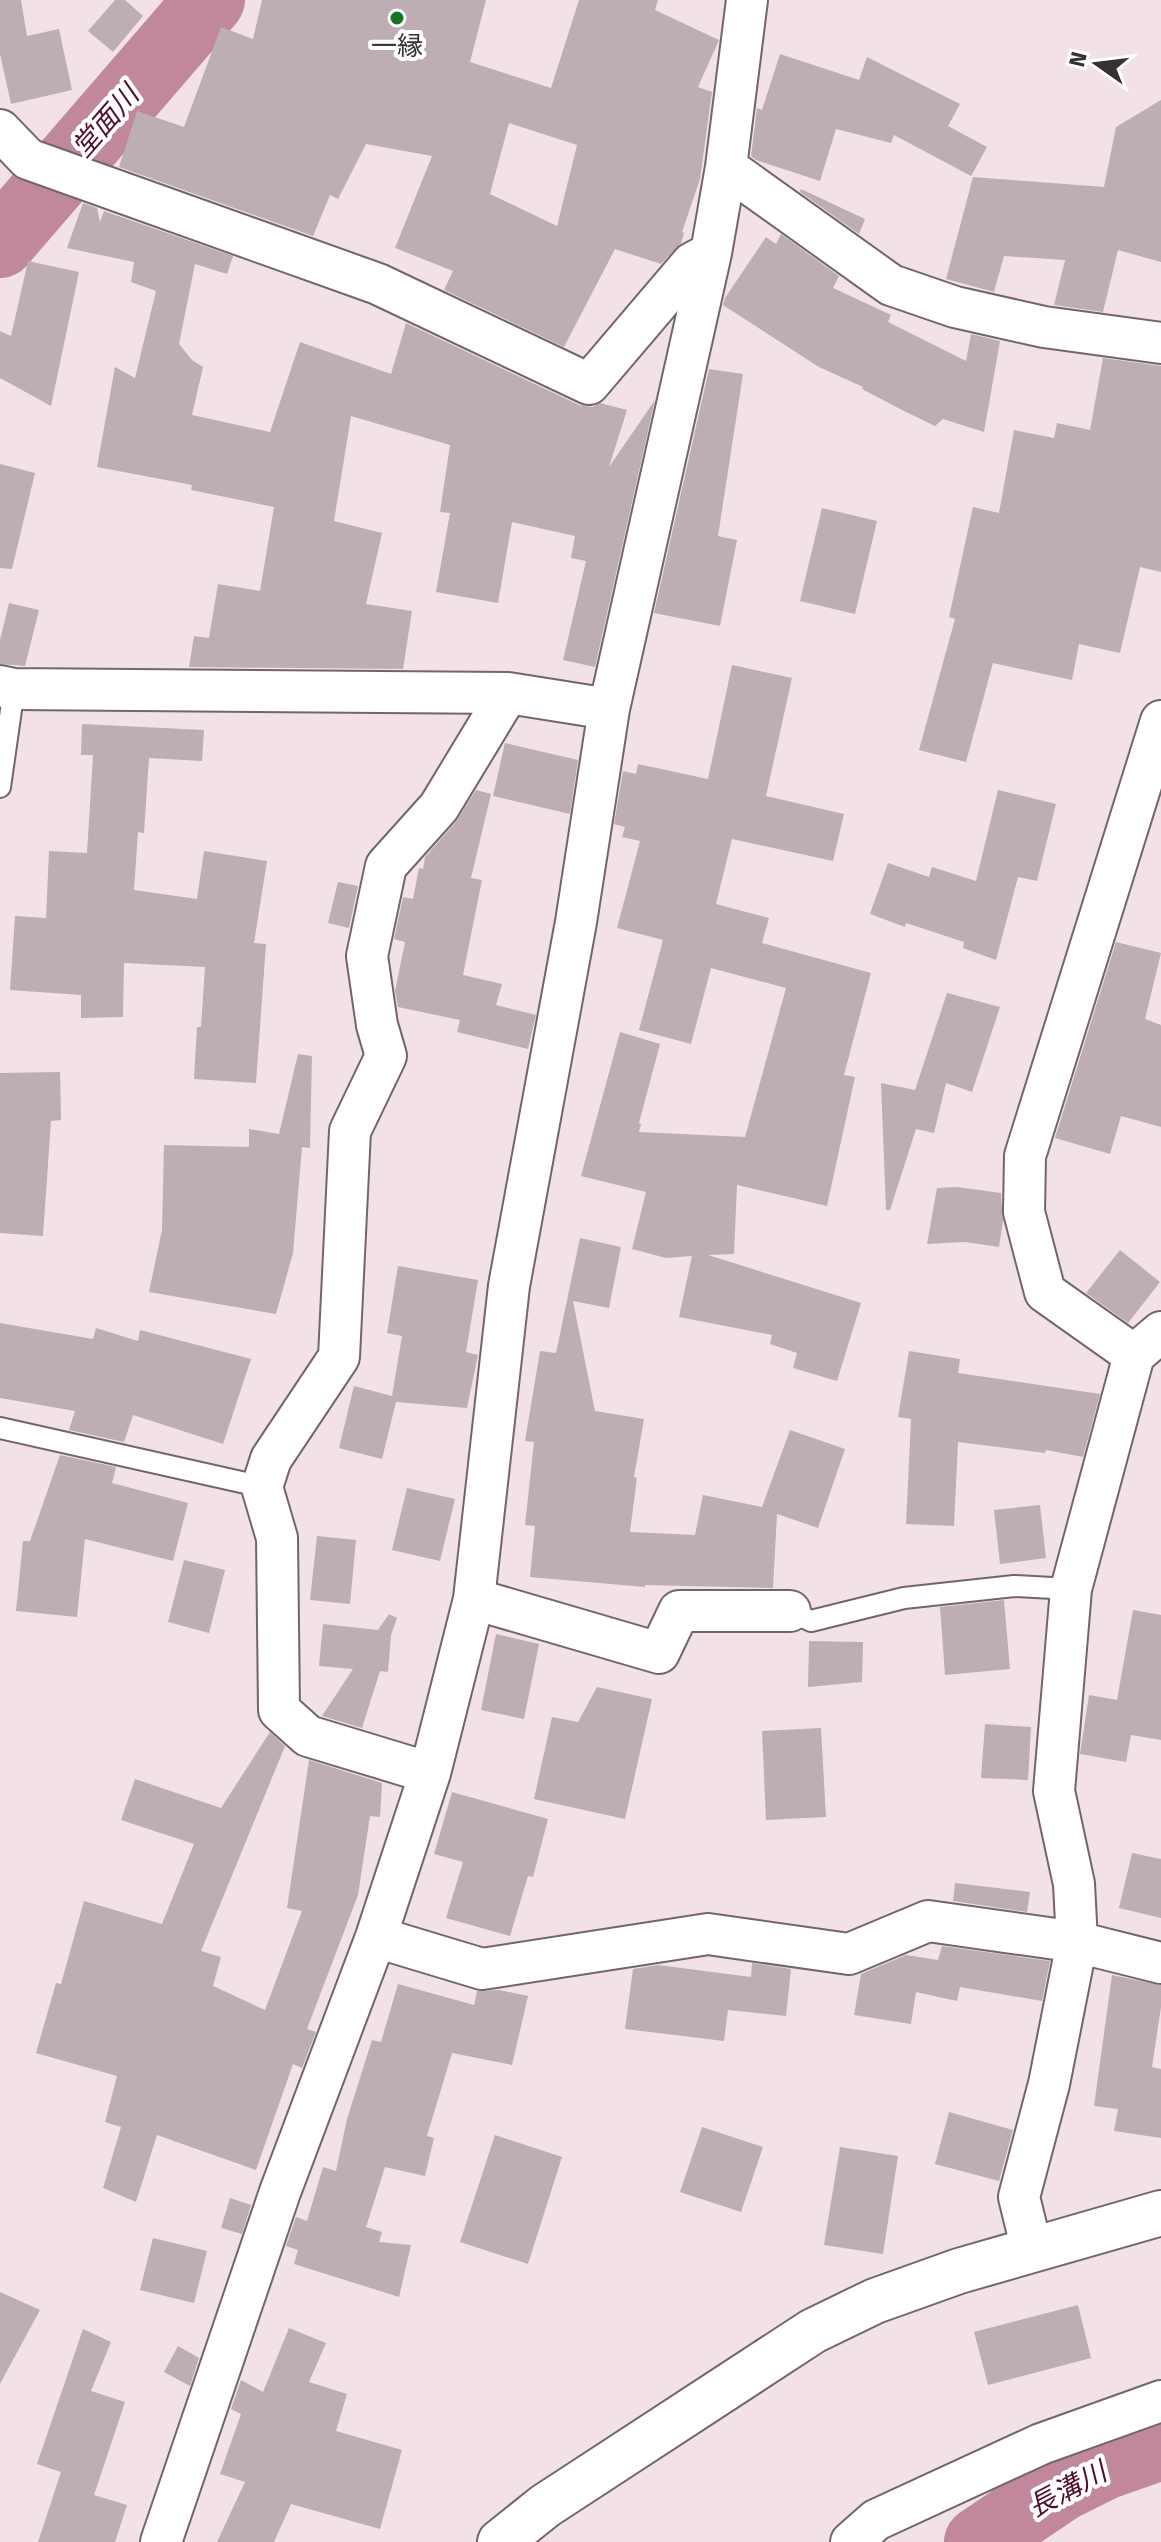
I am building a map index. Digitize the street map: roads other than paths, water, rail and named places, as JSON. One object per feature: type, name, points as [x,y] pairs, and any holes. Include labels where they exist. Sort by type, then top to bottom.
[{"type":"street","points":[[161,2542],[280,2192],[376,1937],[430,1773],[474,1599],[509,1286],[576,922],[609,709],[711,253],[726,167],[747,0]]},
{"type":"street","points":[[0,130],[28,159],[378,284],[589,384],[692,263],[711,253]]},
{"type":"street","points":[[726,167],[891,285],[955,307],[1044,327],[1161,343]]},
{"type":"street","points":[[7,687],[508,693],[609,709]]},
{"type":"street","points":[[430,1773],[308,1736],[279,1710],[277,1538],[262,1487],[271,1459],[339,1357],[350,1131],[386,1056],[377,1025],[367,956],[386,866],[439,807],[508,693]]},
{"type":"street","points":[[1032,2250],[1019,2197],[1049,2084],[1077,1942],[1074,1884],[1054,1791],[1071,1589],[1147,1344],[1045,1292],[1024,1212],[1025,1156],[1161,721]]},
{"type":"street","points":[[474,1599],[659,1653],[679,1611],[790,1611]]},
{"type":"street","points":[[376,1937],[482,1969],[708,1934],[849,1954],[928,1921],[1077,1942],[1161,1963]]},
{"type":"street","points":[[500,2542],[545,2506],[813,2331],[875,2301],[959,2271],[1161,2213]]},
{"type":"street","points":[[851,2542],[876,2520],[1041,2444],[1161,2401]]},
{"type":"lane","points":[[0,787],[7,687]]},
{"type":"lane","points":[[0,1428],[250,1484]]},
{"type":"lane","points":[[790,1611],[811,1621],[904,1598],[1014,1586],[1071,1589]]},
{"type":"waterway","name":"堂面川","points":[[0,243],[210,0]]},
{"type":"waterway","name":"長溝川","points":[[979,2542],[1060,2487],[1104,2465],[1161,2445]]},
{"type":"place","name":"一縁","points":[[397,18]]}]
